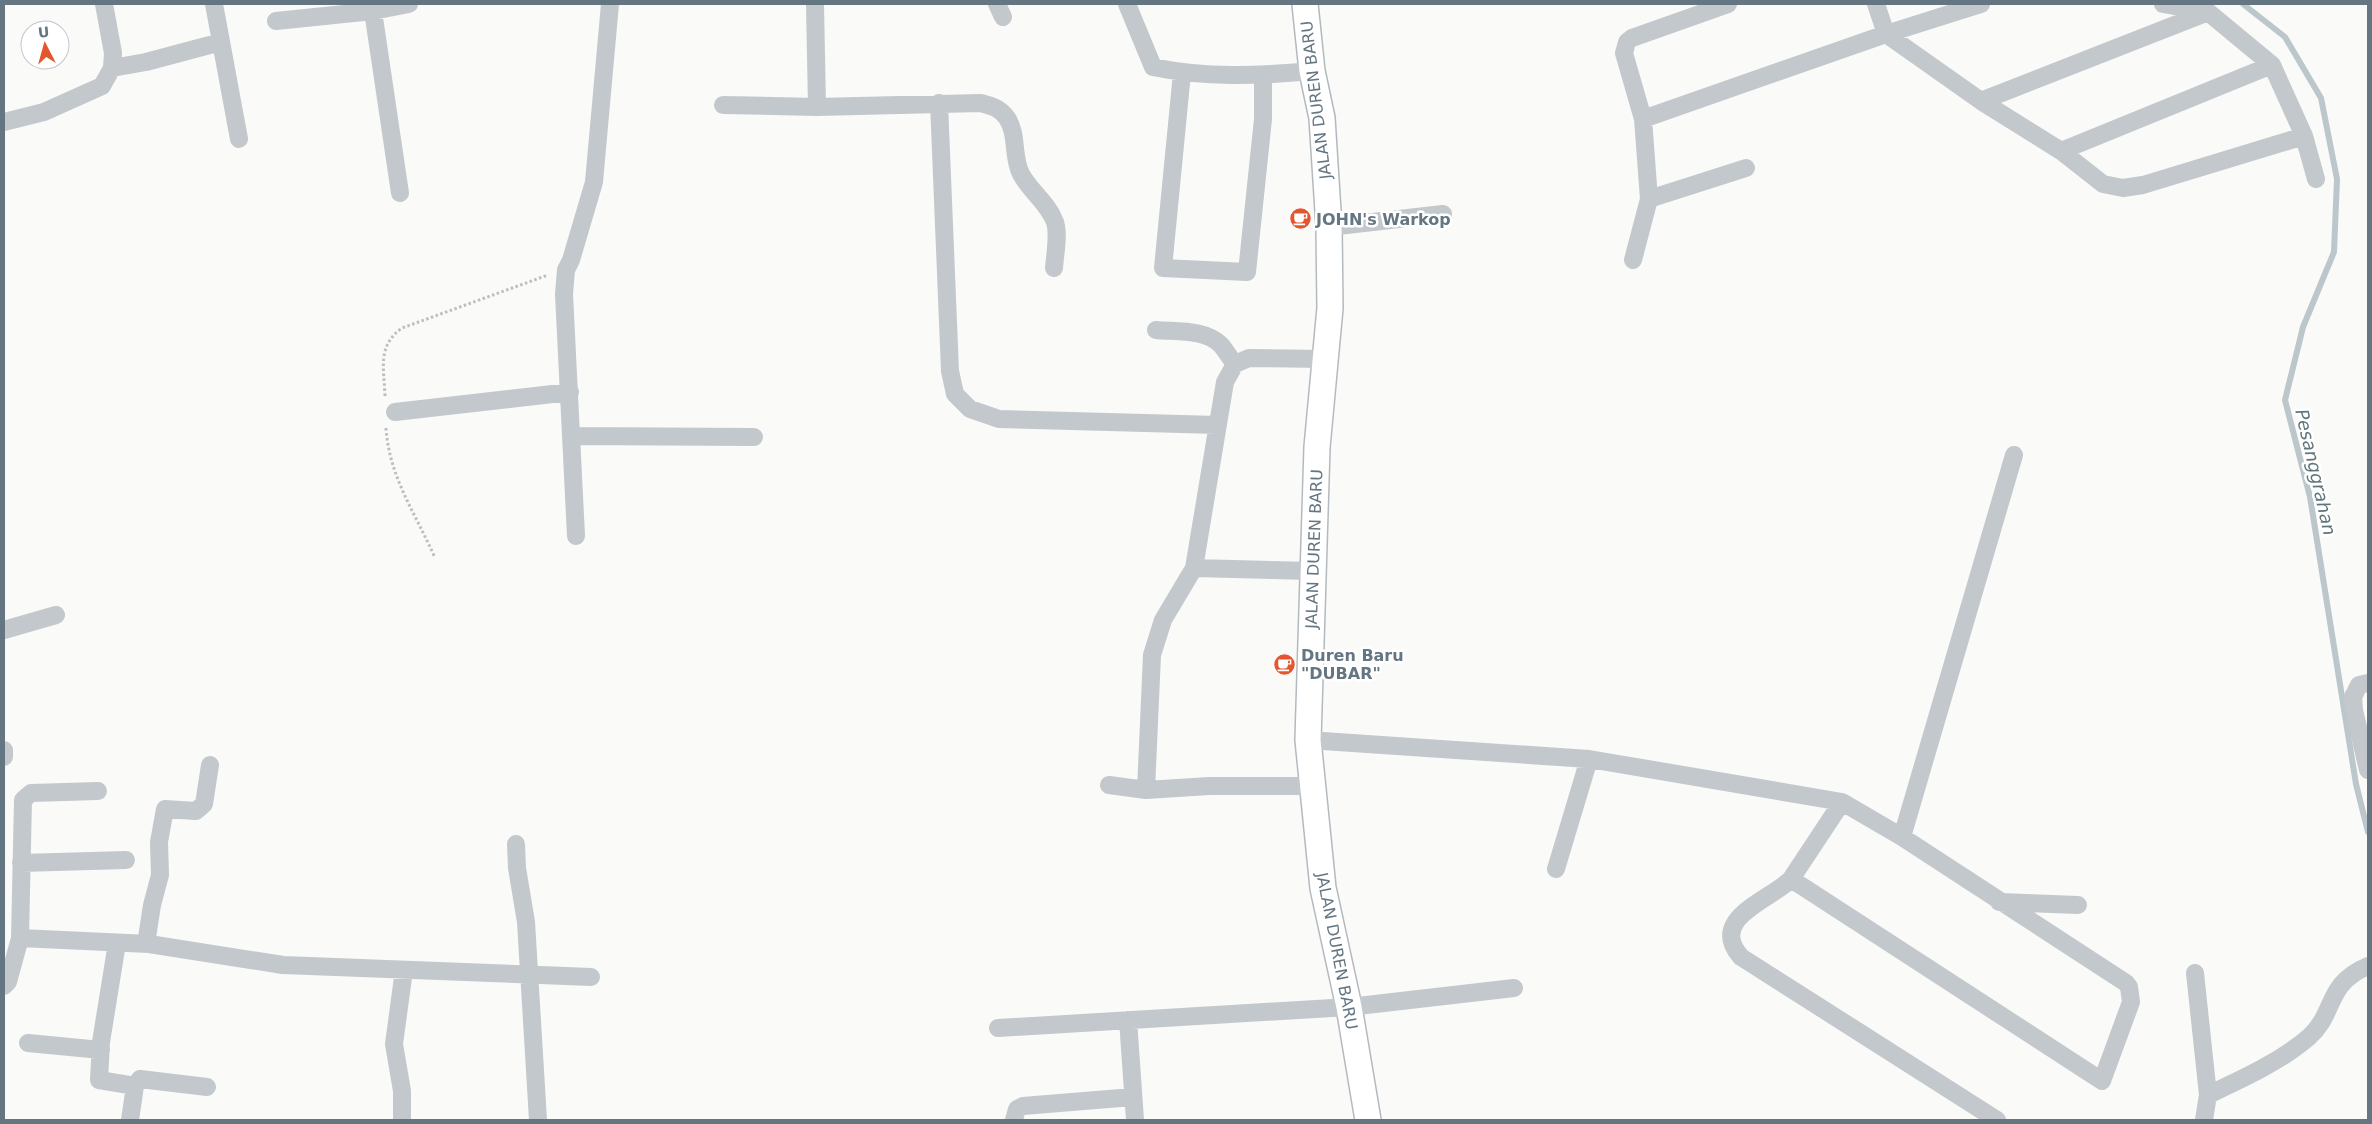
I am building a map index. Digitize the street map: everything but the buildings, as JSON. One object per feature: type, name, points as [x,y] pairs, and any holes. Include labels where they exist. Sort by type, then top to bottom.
[{"type":"street","points":[[4,122],[44,112],[102,86],[112,68],[113,53],[104,4]]},
{"type":"street","points":[[214,4],[239,138]]},
{"type":"street","points":[[276,21],[409,4]]},
{"type":"street","points":[[576,536],[564,294],[566,270],[571,260],[594,182],[610,4]]},
{"type":"street","points":[[815,4],[817,107]]},
{"type":"street","points":[[1127,4],[1153,67],[1182,73],[1263,76],[1312,71]]},
{"type":"street","name":"JALAN DUREN BARU","points":[[1305,4],[1312,71],[1322,118],[1329,227],[1330,308],[1317,447],[1308,740],[1322,888],[1349,1007],[1368,1120]]},
{"type":"street","points":[[1633,260],[1649,199],[1643,119],[1624,53],[1627,42],[1632,38],[1728,4]]},
{"type":"street","points":[[1876,4],[1886,34],[1981,102],[2061,151],[2103,184],[2123,188],[2143,186],[2304,136]]},
{"type":"street","points":[[1643,119],[1886,34],[1981,4]]},
{"type":"street","points":[[2164,4],[2208,12],[2272,65],[2304,136],[2316,179]]},
{"type":"street","points":[[373,10],[400,193]]},
{"type":"street","points":[[1981,102],[2208,12]]},
{"type":"street","points":[[112,68],[146,62],[220,42]]},
{"type":"street","points":[[2061,151],[2272,65]]},
{"type":"street","points":[[1182,73],[1163,268],[1247,272],[1263,119],[1263,76]]},
{"type":"street","points":[[939,103],[950,371],[955,394],[970,410],[999,419],[1218,425]]},
{"type":"street","points":[[723,105],[817,107],[981,103],[997,107],[1007,118],[1012,130],[1016,157],[1022,175],[1051,213],[1056,223],[1054,268]]},
{"type":"street","points":[[1649,199],[1746,168]]},
{"type":"street","points":[[1329,227],[1443,214]]},
{"type":"street","points":[[1156,330],[1194,333],[1207,337],[1220,344],[1235,364]]},
{"type":"street","points":[[1146,790],[1152,655],[1162,620],[1194,568],[1225,382],[1235,364],[1249,358],[1326,359]]},
{"type":"street","points":[[389,412],[570,392]]},
{"type":"street","points":[[572,436],[754,438]]},
{"type":"street","points":[[1902,837],[2014,455]]},
{"type":"street","points":[[1194,568],[1314,571]]},
{"type":"street","points":[[4,630],[56,616]]},
{"type":"street","points":[[2368,683],[2360,685],[2353,697],[2368,770]]},
{"type":"street","points":[[1308,740],[1589,759],[1842,802],[1902,837],[1998,902],[2130,987],[2131,1002],[2102,1081],[1791,879]]},
{"type":"street","points":[[4,750],[4,757]]},
{"type":"street","points":[[1556,868],[1589,759]]},
{"type":"street","points":[[146,944],[160,875],[159,842],[165,809],[196,811],[204,804],[210,765]]},
{"type":"street","points":[[1109,785],[1146,790],[1208,786],[1311,786]]},
{"type":"street","points":[[4,986],[8,982],[20,938],[23,800],[31,793],[98,791]]},
{"type":"street","points":[[1842,802],[1791,879],[1782,888],[1738,917],[1733,932],[1737,952],[1758,968],[1997,1120]]},
{"type":"street","points":[[516,844],[531,975],[538,1120]]},
{"type":"street","points":[[21,863],[126,860]]},
{"type":"street","points":[[1998,902],[2078,906]]},
{"type":"street","points":[[20,938],[146,944],[283,964],[591,977]]},
{"type":"street","points":[[117,943],[100,1050],[99,1080],[135,1086]]},
{"type":"street","points":[[2208,1095],[2265,1066],[2308,1038],[2321,1025],[2329,1003],[2340,985],[2362,969]]},
{"type":"street","points":[[402,1120],[402,1092],[394,1044],[404,970]]},
{"type":"street","points":[[2195,973],[2208,1095],[2204,1120]]},
{"type":"street","points":[[998,1028],[1349,1007],[1514,988]]},
{"type":"street","points":[[1128,1020],[1135,1120]]},
{"type":"street","points":[[28,1043],[100,1050]]},
{"type":"street","points":[[130,1120],[135,1086],[140,1079],[207,1088]]},
{"type":"street","points":[[1014,1120],[1016,1109],[1023,1106],[1133,1097]]},
{"type":"path","points":[[435,558],[398,484],[389,449],[389,412],[383,356],[388,341],[402,328],[566,270]]},
{"type":"waterway","name":"Pesanggrahan","points":[[2243,4],[2285,37],[2321,98],[2337,179],[2334,252],[2303,327],[2285,400],[2310,497],[2356,784],[2368,832]]},
{"type":"place","name":"JOHN's Warkop","points":[[1300,219]]},
{"type":"place","name":"Duren Baru \"DUBAR\"","points":[[1285,664]]}]
